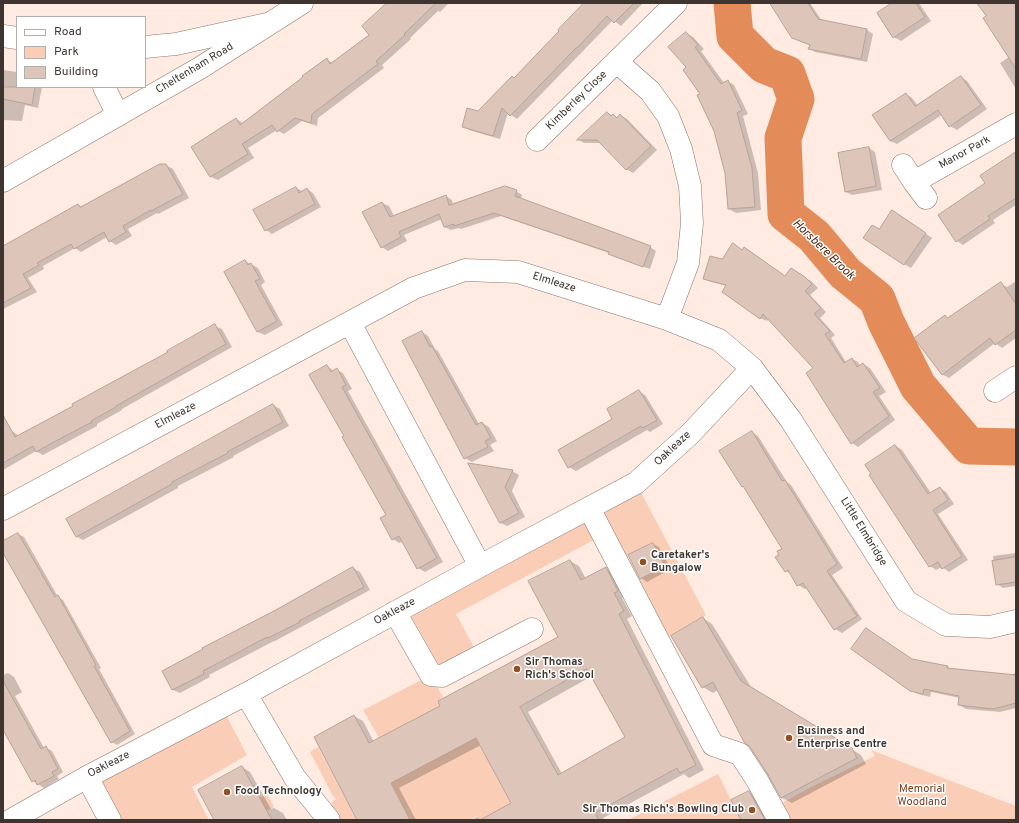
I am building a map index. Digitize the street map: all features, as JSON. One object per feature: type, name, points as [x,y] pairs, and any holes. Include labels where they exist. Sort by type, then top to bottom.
[{"type":"street","name":"Cheltenham Road","points":[[3,181],[200,68],[302,3]]},
{"type":"street","name":"Kimberley Close","points":[[536,140],[676,3]]},
{"type":"street","points":[[146,47],[176,44],[270,24]]},
{"type":"street","points":[[3,36],[16,38]]},
{"type":"street","name":"Kimberley Close","points":[[617,62],[650,91],[668,116],[681,149],[690,186],[692,223],[688,263],[667,319]]},
{"type":"street","points":[[104,88],[118,115]]},
{"type":"street","name":"Manor Park","points":[[914,181],[1016,124]]},
{"type":"street","name":"Elmleaze","points":[[3,509],[414,288],[465,270],[518,272],[667,319],[719,340],[752,368]]},
{"type":"street","points":[[350,323],[480,566]]},
{"type":"street","name":"Oakleaze","points":[[11,820],[87,777],[246,694],[480,566],[636,483],[690,434],[752,368]]},
{"type":"street","name":"Little Elmbridge","points":[[752,368],[791,420],[906,600],[946,625],[990,627],[1016,621]]},
{"type":"street","points":[[995,391],[1015,379]]},
{"type":"street","points":[[589,508],[713,745],[740,754],[757,780],[779,820]]},
{"type":"street","points":[[395,612],[431,675],[442,676],[532,628]]},
{"type":"street","points":[[246,694],[295,778],[329,820]]},
{"type":"street","points":[[87,777],[110,820]]},
{"type":"green space","points":[[636,483],[706,615],[671,636],[664,636],[633,583],[665,566],[653,543],[617,561],[603,535],[456,614],[476,651],[441,669],[406,607]]},
{"type":"green space","points":[[431,675],[443,697],[438,701],[440,706],[379,738],[363,710]]},
{"type":"green space","points":[[222,707],[247,755],[192,787],[209,820],[110,820],[87,777]]},
{"type":"green space","points":[[473,732],[511,803],[480,820],[477,816],[470,820],[410,820],[391,783]]},
{"type":"green space","points":[[318,747],[357,820],[338,820],[331,803],[336,799],[310,752]]},
{"type":"green space","name":"Memorial Woodland","points":[[871,750],[1016,806],[1016,820],[786,820],[778,805],[875,756]]},
{"type":"green space","points":[[718,774],[741,820],[628,820]]},
{"type":"green space","points":[[267,794],[274,807],[250,820],[220,820]]},
{"type":"building","points":[[387,3],[436,3],[404,34],[405,35],[376,61],[378,64],[312,114],[311,123],[295,118],[277,132],[272,125],[242,144],[248,154],[210,177],[191,147],[236,118],[240,125],[327,58],[330,64],[369,35],[362,26]]},
{"type":"building","points":[[584,3],[634,3],[614,23],[607,16],[510,116],[502,108],[493,136],[462,127],[467,108],[478,111],[512,76],[514,78]]},
{"type":"building","points":[[770,3],[808,3],[818,19],[867,29],[861,59],[808,49],[810,45],[792,38]]},
{"type":"building","points":[[892,3],[916,3],[925,17],[893,38],[877,13]]},
{"type":"building","points":[[977,3],[1016,3],[1016,69],[983,18],[986,16]]},
{"type":"building","points":[[686,32],[698,45],[695,47],[721,84],[728,80],[742,110],[737,113],[752,168],[755,207],[728,209],[725,173],[714,131],[697,95],[700,94],[683,70],[686,67],[668,47]]},
{"type":"building","points":[[961,76],[981,105],[949,127],[938,110],[890,141],[872,115],[906,93],[915,106]]},
{"type":"building","points":[[3,87],[35,88],[32,105],[3,99]]},
{"type":"building","points":[[607,112],[611,116],[613,114],[617,118],[620,114],[651,146],[626,170],[597,140],[577,140]]},
{"type":"building","points":[[869,147],[876,186],[845,192],[838,153]]},
{"type":"building","points":[[1016,152],[1016,198],[988,216],[990,219],[956,242],[938,215],[985,183],[980,176]]},
{"type":"building","points":[[160,164],[166,164],[183,194],[123,226],[126,232],[109,242],[104,232],[74,249],[71,244],[37,263],[39,265],[23,274],[31,288],[3,303],[3,246],[78,204],[80,207]]},
{"type":"building","points":[[505,186],[517,190],[515,196],[651,246],[643,267],[608,254],[609,252],[494,213],[454,226],[454,224],[444,227],[439,214],[399,232],[401,237],[381,248],[362,212],[382,202],[390,217],[446,195],[449,205]]},
{"type":"building","points":[[296,187],[299,193],[307,188],[315,204],[265,231],[253,210]]},
{"type":"building","points":[[892,210],[926,233],[904,265],[863,238],[872,225],[879,229]]},
{"type":"building","points":[[733,243],[742,250],[744,247],[785,276],[791,268],[805,277],[812,284],[805,291],[821,308],[814,314],[830,331],[825,334],[844,363],[852,358],[857,367],[863,363],[880,388],[873,392],[889,416],[851,444],[806,373],[813,368],[763,314],[760,319],[722,292],[726,285],[703,279],[710,256],[722,259]]},
{"type":"building","points":[[245,260],[248,265],[251,263],[260,279],[255,281],[277,321],[257,332],[224,272]]},
{"type":"building","points":[[1001,282],[1016,304],[1016,330],[995,345],[990,338],[942,375],[914,338],[945,315],[947,318]]},
{"type":"building","points":[[215,324],[226,344],[116,406],[91,421],[92,422],[36,452],[33,446],[3,463],[3,415],[15,437],[73,406],[72,404],[168,352],[167,351]]},
{"type":"building","points":[[422,331],[476,425],[482,422],[491,438],[485,441],[488,447],[464,459],[402,341]]},
{"type":"building","points":[[327,365],[331,372],[337,368],[346,385],[342,387],[437,558],[417,569],[399,536],[392,540],[380,518],[386,515],[342,437],[344,436],[309,375]]},
{"type":"building","points":[[639,390],[657,420],[643,428],[641,426],[568,468],[558,450],[612,419],[607,409]]},
{"type":"building","points":[[273,404],[283,422],[172,482],[172,484],[76,537],[66,519]]},
{"type":"building","points":[[752,431],[782,481],[785,480],[837,564],[827,571],[857,616],[834,630],[803,583],[797,586],[788,570],[785,572],[775,557],[779,555],[777,551],[782,549],[743,486],[742,487],[719,451]]},
{"type":"building","points":[[895,445],[928,494],[940,487],[948,500],[933,510],[962,556],[942,569],[938,562],[929,567],[869,475],[871,474],[865,465]]},
{"type":"building","points":[[468,463],[513,470],[505,487],[519,513],[500,523]]},
{"type":"building","points":[[18,533],[55,597],[58,595],[96,665],[94,666],[130,731],[111,743],[3,553],[3,541]]},
{"type":"building","name":"Caretaker's Bungalow","points":[[653,543],[665,566],[640,579],[628,555]]},
{"type":"building","points":[[1016,557],[1016,582],[996,585],[992,561]]},
{"type":"building","points":[[570,560],[581,580],[606,567],[618,591],[614,593],[624,611],[619,614],[696,765],[680,773],[677,768],[595,813],[599,820],[480,820],[511,803],[476,738],[391,783],[410,820],[357,820],[314,737],[354,715],[369,743],[440,706],[438,701],[558,637],[528,581]],"holes":[[[587,669],[625,737],[558,775],[520,707]]]},
{"type":"building","points":[[353,567],[364,587],[299,621],[300,622],[268,638],[267,637],[203,671],[204,674],[172,690],[162,671]]},
{"type":"building","name":"Business and Enterprise Centre","points":[[703,617],[741,681],[852,748],[857,758],[781,798],[750,747],[744,742],[713,682],[702,688],[671,636]]},
{"type":"building","points":[[866,628],[912,659],[948,666],[947,668],[1016,675],[1016,703],[993,709],[958,705],[959,696],[924,689],[923,694],[910,691],[851,649]]},
{"type":"building","points":[[3,681],[41,749],[46,746],[58,769],[52,772],[54,776],[37,785],[35,780],[32,782],[3,730]]},
{"type":"building","name":"Food Technology","points":[[242,766],[272,820],[214,820],[198,790]]},
{"type":"building","name":"Sir Thomas Rich's Bowling Club","points":[[749,791],[765,820],[741,820],[731,800]]},
{"type":"waterway","name":"Horsbere Brook","points":[[732,3],[735,36],[764,65],[787,74],[796,99],[783,138],[786,214],[814,236],[845,273],[877,299],[886,322],[918,386],[969,446],[1016,447]]},
{"type":"place","name":"Caretaker's Bungalow","points":[[643,562]]},
{"type":"place","name":"Sir Thomas Rich's School","points":[[517,669]]},
{"type":"place","name":"Business and Enterprise Centre","points":[[789,738]]},
{"type":"place","name":"Food Technology","points":[[227,792]]},
{"type":"place","name":"Sir Thomas Rich's Bowling Club","points":[[752,810]]}]
